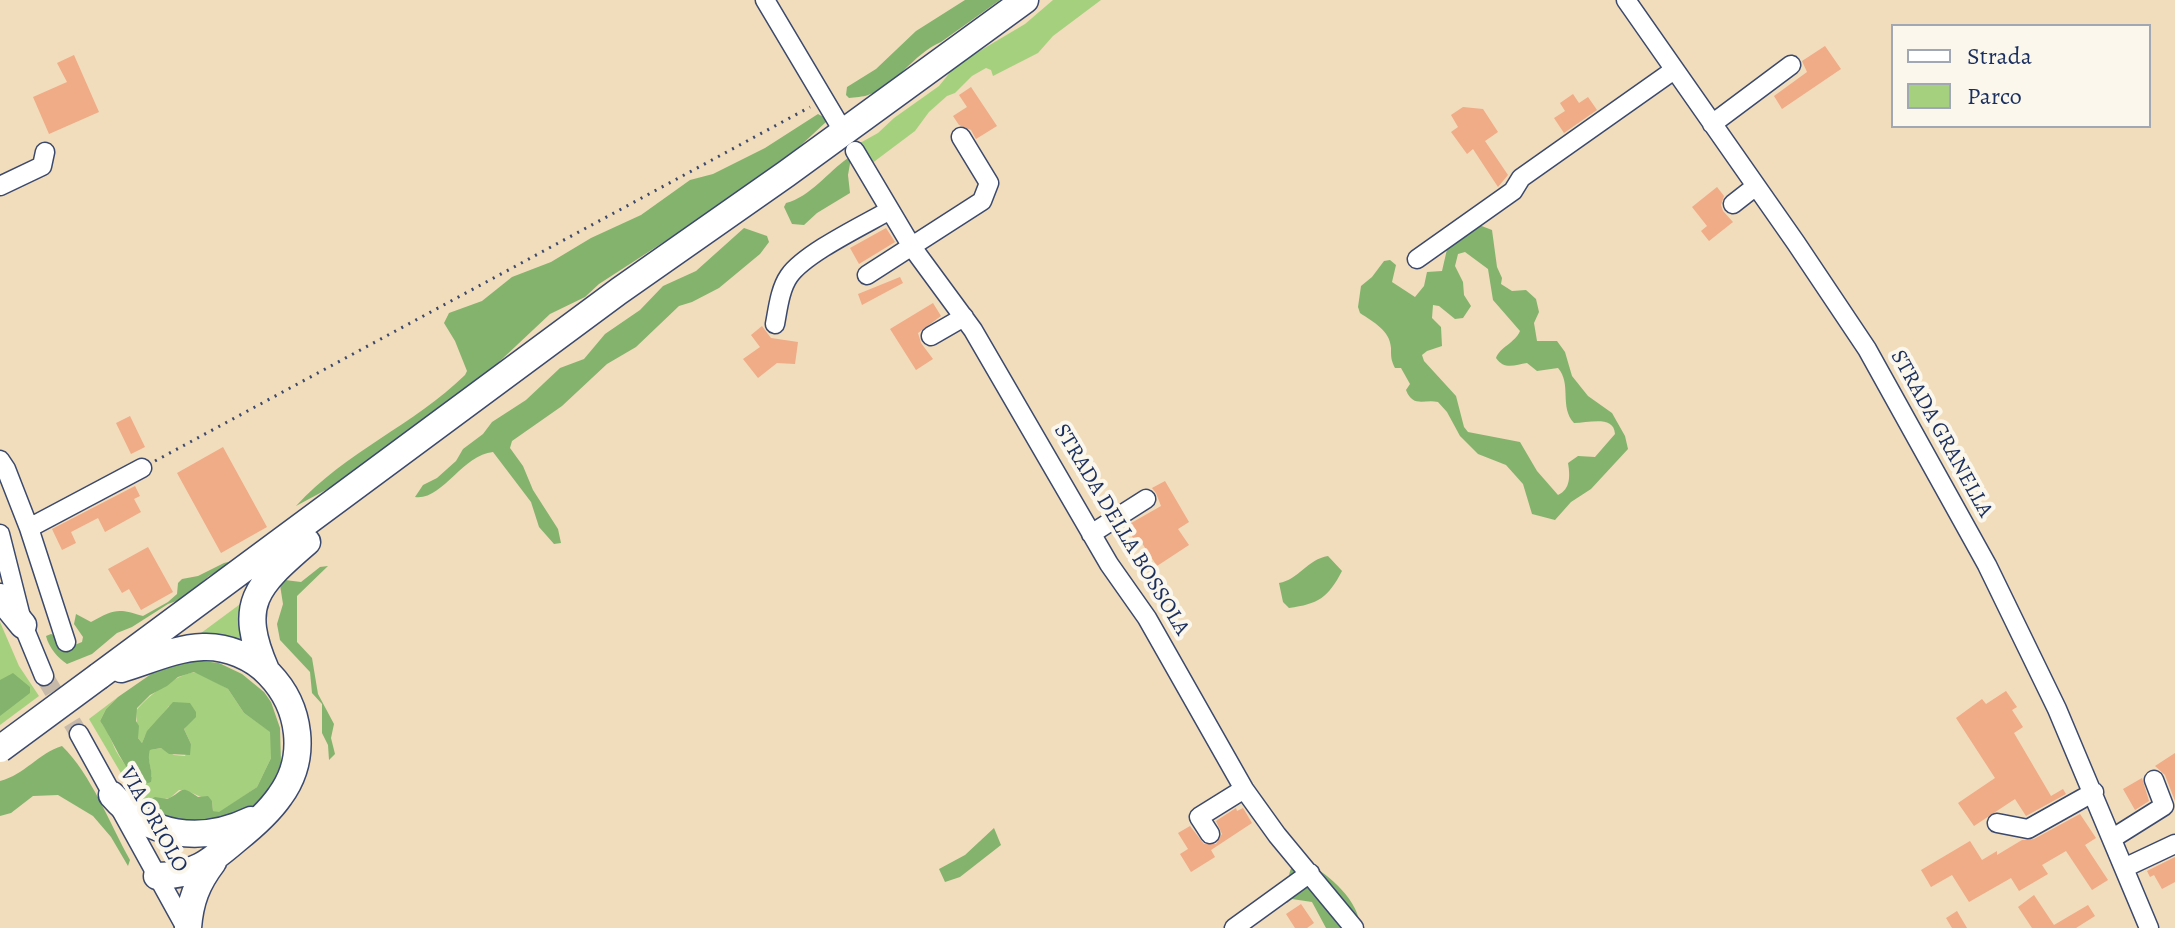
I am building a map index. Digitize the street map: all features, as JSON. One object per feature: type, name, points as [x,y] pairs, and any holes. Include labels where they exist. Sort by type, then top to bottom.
[{"type":"highway","points":[[0,749],[99,676],[134,659],[312,520],[619,291],[1025,0]]},
{"type":"highway","points":[[266,670],[255,646],[252,607],[259,588],[307,541],[312,520]]},
{"type":"highway","points":[[0,597],[23,625]]},
{"type":"highway","points":[[134,659],[185,648],[207,647],[228,650],[248,658],[266,670],[281,687],[292,708],[297,742],[291,776],[280,796],[265,813],[217,856],[195,871],[176,876],[157,876]]},
{"type":"highway","points":[[112,795],[126,811],[142,822],[160,829],[197,835],[236,827],[265,813]]},
{"type":"highway","points":[[157,876],[179,848],[197,835]]},
{"type":"highway","points":[[187,928],[198,882],[217,856]]},
{"type":"street","points":[[765,0],[840,126]]},
{"type":"street","name":"STRADA GRANELLA","points":[[1626,0],[1841,308],[1927,457],[1987,565],[2094,792],[2149,928]]},
{"type":"street","points":[[1712,124],[1791,65]]},
{"type":"street","points":[[1417,259],[1513,191],[1521,178],[1674,70]]},
{"type":"street","points":[[867,275],[982,201],[989,183],[961,137]]},
{"type":"street","name":"STRADA DELLA BOSSOLA","points":[[855,151],[912,247],[964,317],[1109,564],[1147,618],[1244,789],[1277,835],[1354,928]]},
{"type":"street","points":[[0,186],[42,166],[45,152]]},
{"type":"street","points":[[1733,204],[1756,186]]},
{"type":"street","points":[[775,324],[783,286],[790,274],[812,256],[890,210]]},
{"type":"street","points":[[931,336],[964,317]]},
{"type":"street","points":[[0,460],[29,528],[66,642]]},
{"type":"street","points":[[29,528],[142,468]]},
{"type":"street","points":[[1091,534],[1146,499]]},
{"type":"street","points":[[0,534],[23,625],[44,676]]},
{"type":"street","name":"VIA ORIOLO","points":[[79,734],[187,928]]},
{"type":"street","points":[[2113,838],[2164,806],[2154,780]]},
{"type":"street","points":[[1210,834],[1199,817],[1244,789]]},
{"type":"street","points":[[1997,823],[2028,829],[2094,792]]},
{"type":"street","points":[[2124,868],[2175,844]]},
{"type":"street","points":[[1234,928],[1310,873]]},
{"type":"path","points":[[142,468],[824,100]]},
{"type":"green space","points":[[965,0],[1000,0],[931,47],[888,84],[861,97],[849,98],[846,95],[847,87],[876,69],[916,31]]},
{"type":"green space","points":[[1053,0],[1101,0],[1053,36],[1038,53],[993,76],[991,70],[986,68],[972,76],[929,112],[915,131],[871,164],[860,143],[878,133],[939,86],[956,65],[1025,24]]},
{"type":"green space","points":[[818,114],[827,119],[826,122],[799,147],[710,212],[599,284],[585,297],[550,314],[484,376],[346,479],[296,506],[336,470],[424,409],[465,375],[467,371],[455,341],[444,323],[449,313],[482,301],[512,277],[551,262],[591,238],[641,215],[690,180],[713,174],[765,148]]},
{"type":"green space","points":[[851,158],[848,175],[850,193],[817,213],[804,225],[792,224],[784,207],[786,203],[811,190]]},
{"type":"green space","points":[[1479,225],[1492,230],[1501,284],[1512,291],[1526,290],[1536,299],[1539,312],[1534,323],[1537,341],[1557,341],[1565,352],[1572,376],[1588,396],[1612,413],[1625,436],[1628,449],[1591,489],[1571,502],[1555,520],[1532,514],[1523,484],[1506,465],[1478,454],[1460,436],[1438,402],[1419,402],[1409,396],[1406,390],[1410,384],[1401,368],[1395,368],[1388,336],[1360,313],[1361,286],[1384,261],[1390,260],[1396,265],[1392,282],[1415,297],[1424,286],[1427,272],[1442,271],[1448,245]],"holes":[[[1465,252],[1488,269],[1493,300],[1520,331],[1496,358],[1499,362],[1506,365],[1527,363],[1537,371],[1558,368],[1564,381],[1567,410],[1574,423],[1600,421],[1614,428],[1615,434],[1595,457],[1578,456],[1568,463],[1567,485],[1558,495],[1537,471],[1520,442],[1468,432],[1456,396],[1422,355],[1442,346],[1441,327],[1432,318],[1433,305],[1455,319],[1463,318],[1471,306],[1464,295],[1463,282],[1455,266],[1458,254]]]},
{"type":"green space","points":[[744,228],[767,236],[769,242],[760,254],[719,288],[679,306],[636,347],[607,364],[562,406],[512,441],[510,448],[558,529],[561,543],[554,544],[539,527],[531,502],[493,452],[472,461],[434,492],[415,497],[423,485],[437,478],[456,461],[463,449],[483,434],[492,422],[526,400],[560,368],[584,359],[605,334],[640,310],[663,286],[696,271]]},
{"type":"green space","points":[[1328,556],[1342,571],[1332,588],[1315,602],[1289,608],[1283,602],[1279,583]]},
{"type":"green space","points":[[241,559],[209,576],[182,599],[117,633],[92,654],[67,664],[47,640],[46,636],[56,636],[62,650],[82,642],[83,637],[74,624],[76,614],[91,622],[116,611],[143,616],[177,594],[178,583],[182,579]]},
{"type":"green space","points":[[328,566],[297,596],[297,642],[312,658],[318,694],[334,724],[331,738],[335,754],[329,760],[328,745],[322,733],[322,704],[312,693],[310,672],[280,640],[277,624],[283,604],[280,585],[285,580],[301,582],[320,567]]},
{"type":"green space","points":[[247,599],[252,652],[197,636]]},
{"type":"green space","points":[[0,622],[19,666],[39,696],[0,725]]},
{"type":"green space","points":[[193,660],[219,663],[242,674],[264,692],[280,728],[281,763],[272,786],[255,807],[198,828],[151,811],[149,800],[155,797],[167,799],[184,790],[198,797],[208,796],[213,811],[219,812],[257,787],[271,758],[270,732],[244,713],[228,689],[194,672],[178,677],[150,695],[137,708],[138,738],[142,743],[147,731],[173,702],[190,703],[196,717],[184,729],[191,744],[190,755],[169,754],[161,748],[150,750],[151,782],[142,785],[124,763],[100,721],[118,697],[157,670]]},
{"type":"green space","points":[[198,672],[228,689],[244,713],[271,732],[271,758],[257,787],[219,813],[213,811],[212,801],[179,790],[170,798],[148,802],[151,811],[125,780],[89,719],[118,697],[100,721],[131,774],[152,777],[150,750],[161,748],[174,755],[185,756],[191,744],[184,729],[187,725],[169,706],[142,743],[138,738],[136,711],[164,686]]},
{"type":"green space","points":[[13,673],[30,687],[30,693],[0,716],[0,680]]},
{"type":"green space","points":[[62,746],[99,800],[130,860],[128,866],[111,837],[93,816],[58,795],[33,796],[11,813],[0,816],[0,781]]},
{"type":"green space","points":[[994,828],[1001,845],[960,877],[945,882],[939,869],[965,855]]},
{"type":"green space","points":[[1308,863],[1342,890],[1355,908],[1360,928],[1326,928],[1312,902],[1292,899],[1287,903],[1284,898],[1291,868],[1294,864]]},
{"type":"building","points":[[1825,46],[1841,69],[1782,109],[1774,96],[1807,72],[1802,61]]},
{"type":"building","points":[[74,55],[99,112],[49,134],[33,97],[67,82],[57,63]]},
{"type":"building","points":[[971,87],[997,126],[976,139],[971,130],[959,125],[953,116],[967,107],[959,95]]},
{"type":"building","points":[[1573,94],[1579,103],[1588,97],[1597,110],[1564,133],[1554,118],[1565,111],[1560,103]]},
{"type":"building","points":[[1463,107],[1483,109],[1498,132],[1485,141],[1508,175],[1498,187],[1473,149],[1467,154],[1451,132],[1458,127],[1451,115]]},
{"type":"building","points":[[1717,187],[1724,196],[1723,211],[1733,222],[1709,241],[1701,231],[1707,226],[1692,207]]},
{"type":"building","points":[[886,228],[895,242],[859,264],[850,248]]},
{"type":"building","points":[[900,277],[903,283],[862,305],[858,294]]},
{"type":"building","points":[[933,303],[941,316],[918,333],[933,359],[916,370],[890,329]]},
{"type":"building","points":[[762,326],[771,338],[798,342],[795,364],[777,363],[758,378],[743,359],[760,347],[751,335]]},
{"type":"building","points":[[130,416],[145,447],[131,454],[116,423]]},
{"type":"building","points":[[223,447],[267,527],[221,553],[177,473]]},
{"type":"building","points":[[1165,481],[1189,522],[1178,529],[1189,545],[1157,566],[1140,540],[1136,543],[1126,526],[1161,506],[1152,488]]},
{"type":"building","points":[[135,486],[140,496],[134,499],[141,512],[105,532],[98,518],[71,532],[76,543],[62,550],[52,529]]},
{"type":"building","points":[[148,547],[173,592],[141,610],[129,589],[122,593],[108,569]]},
{"type":"building","points":[[2006,691],[2017,707],[2012,710],[2023,727],[2014,733],[2051,796],[2063,789],[2066,794],[2026,816],[2015,799],[1974,826],[1958,803],[1995,778],[1956,718],[1982,699],[1986,704]]},
{"type":"building","points":[[2175,753],[2175,801],[2165,775],[2155,766]]},
{"type":"building","points":[[2142,778],[2149,801],[2135,810],[2123,789]]},
{"type":"building","points":[[1236,808],[1237,811],[1243,808],[1252,823],[1211,850],[1215,857],[1191,872],[1180,854],[1188,849],[1178,833],[1190,826],[1204,844],[1216,844],[1222,834],[1216,821]]},
{"type":"building","points":[[2080,814],[2096,838],[2085,845],[2108,880],[2092,890],[2066,851],[2042,865],[2048,874],[2019,891],[2011,878],[1969,902],[1952,875],[1931,887],[1921,870],[1970,841],[1982,860],[1997,851],[1997,855]]},
{"type":"building","points":[[2175,857],[2175,882],[2162,889],[2154,875],[2150,877],[2147,871]]},
{"type":"building","points":[[2034,895],[2054,925],[2088,905],[2095,916],[2076,928],[2032,928],[2018,907]]},
{"type":"building","points":[[1301,904],[1314,923],[1307,928],[1295,928],[1286,914]]},
{"type":"building","points":[[1957,911],[1967,928],[1952,928],[1946,918]]},
{"type":"tunnel","points":[[44,676],[79,734]]}]
